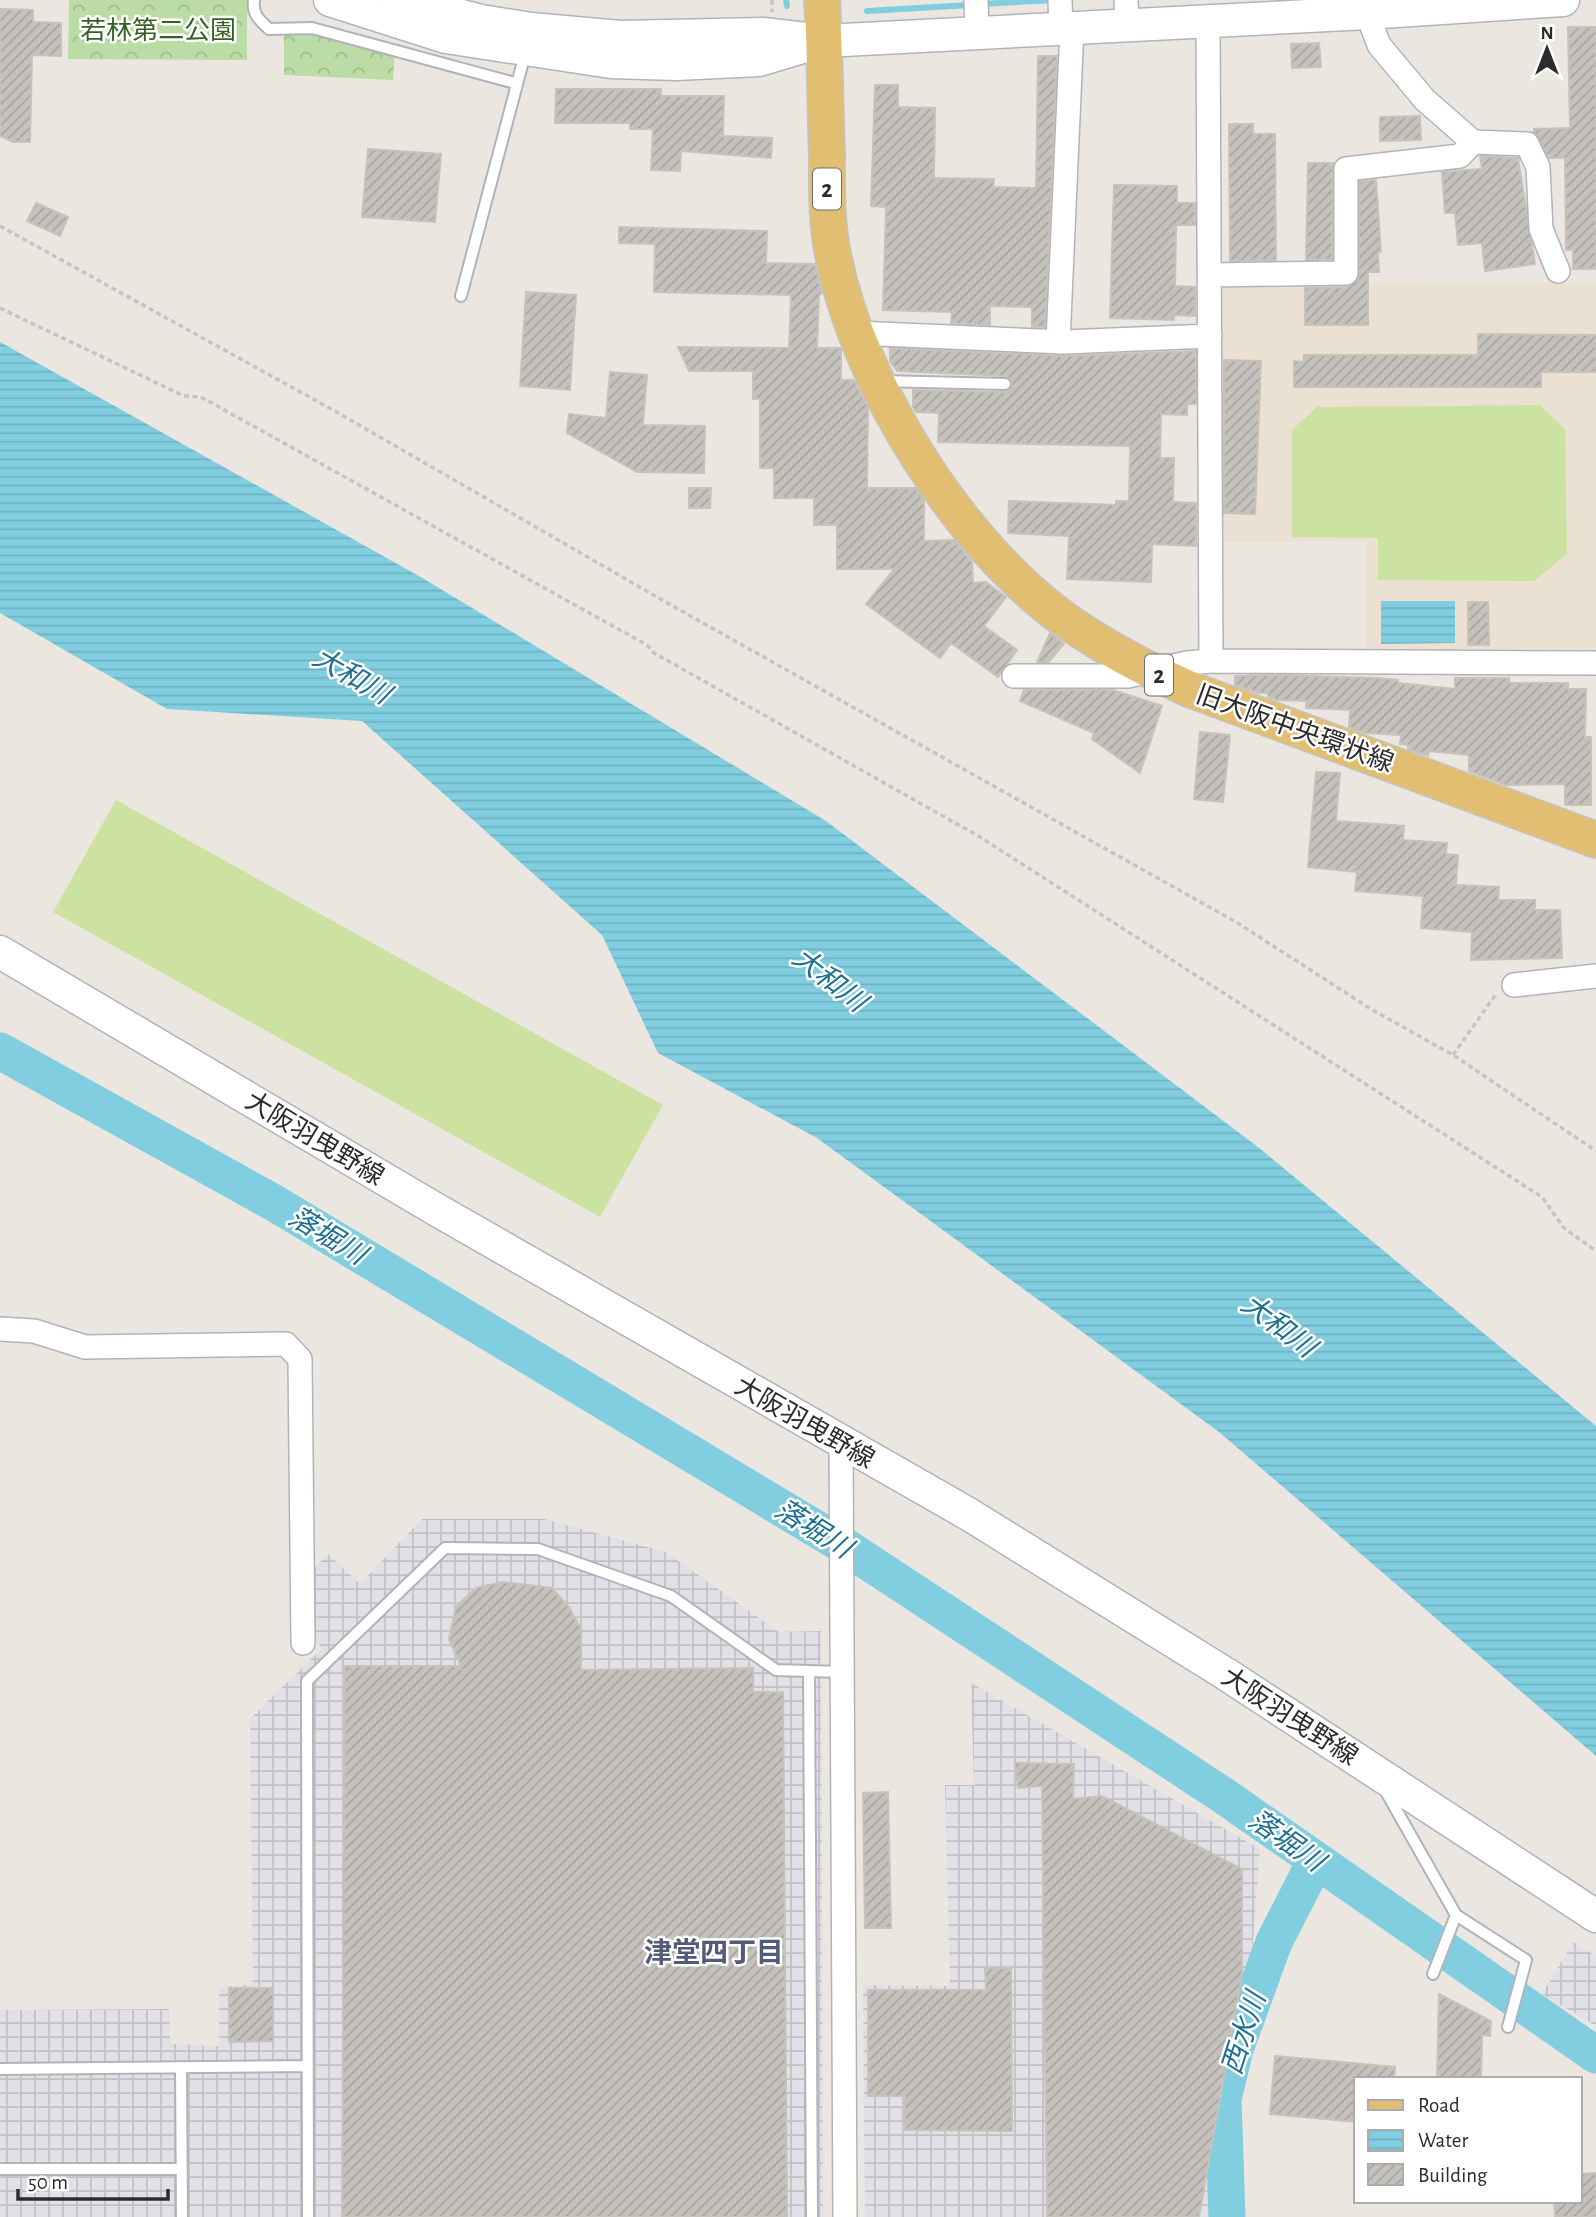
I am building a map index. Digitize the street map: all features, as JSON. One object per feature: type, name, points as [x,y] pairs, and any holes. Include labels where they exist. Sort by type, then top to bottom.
[{"type":"main road","points":[[330,0],[446,37],[611,62],[676,64],[759,60],[824,41],[976,16],[1064,16],[1126,10],[1348,9],[1563,0]]},
{"type":"main road","points":[[400,0],[481,21],[531,29],[620,37],[763,34],[824,41]]},
{"type":"main road","name":"旧大阪中央環状線","points":[[821,0],[828,202],[833,257],[847,313],[877,381],[907,439],[950,502],[1008,570],[1068,622],[1154,673],[1596,839]]},
{"type":"main road","name":"大阪羽曳野線","points":[[0,952],[841,1444],[970,1515],[1226,1674],[1596,1916]]},
{"type":"street","points":[[1348,9],[1425,100],[1474,142],[1527,144],[1538,167],[1541,229],[1558,271]]},
{"type":"street","points":[[1198,11],[1211,275],[1211,661]]},
{"type":"street","points":[[1058,342],[1064,16]]},
{"type":"street","points":[[1211,275],[1346,273],[1346,169],[1460,156],[1474,142]]},
{"type":"street","points":[[856,333],[1058,342],[1210,336]]},
{"type":"street","points":[[1014,676],[1128,676],[1154,673],[1187,663],[1211,661],[1596,663]]},
{"type":"street","points":[[1514,985],[1596,976]]},
{"type":"street","points":[[0,1329],[34,1331],[85,1348],[286,1344],[300,1359],[303,1643]]},
{"type":"street","points":[[841,1444],[845,2217]]},
{"type":"lane","points":[[254,0],[253,9],[258,20],[269,29],[312,28],[515,83]]},
{"type":"lane","points":[[461,296],[515,83],[526,51]]},
{"type":"lane","points":[[877,381],[1005,384]]},
{"type":"lane","points":[[308,2217],[307,1681],[445,1548],[538,1549],[671,1596],[776,1670],[841,1672]]},
{"type":"lane","points":[[809,1671],[812,2217]]},
{"type":"lane","points":[[1375,1773],[1456,1915],[1526,1960],[1508,2027]]},
{"type":"lane","points":[[1433,1974],[1456,1915]]},
{"type":"lane","points":[[0,2069],[308,2066]]},
{"type":"lane","points":[[181,2068],[182,2217]]},
{"type":"lane","points":[[0,2169],[182,2169]]},
{"type":"path","points":[[0,226],[333,410],[678,609],[1236,922],[1371,1009],[1453,1055],[1596,1151]]},
{"type":"path","points":[[0,308],[184,396],[201,397],[647,645],[654,653],[980,836],[1542,1197],[1564,1228],[1596,1251]]},
{"type":"path","points":[[1453,1055],[1492,997],[1503,988],[1514,985]]},
{"type":"shaded area","points":[[1217,282],[1596,284],[1596,648],[1365,650],[1367,541],[1212,542]]},
{"type":"shaded area","points":[[422,1519],[544,1519],[666,1552],[779,1632],[821,1631],[823,2217],[0,2217],[0,2010],[169,2009],[170,2044],[219,2046],[219,1987],[253,1984],[250,1719],[322,1648],[312,1635],[310,1572],[328,1554],[360,1584]]},
{"type":"shaded area","points":[[971,1683],[1260,1849],[1251,1966],[1221,2100],[1209,2217],[865,2217],[863,1985],[950,1986],[945,1785],[974,1785]]},
{"type":"shaded area","points":[[1573,1942],[1596,1956],[1596,2026],[1542,1994]]},
{"type":"green space","name":"若林第二公園","points":[[69,0],[247,0],[247,60],[68,59]]},
{"type":"green space","points":[[298,28],[395,52],[393,80],[284,75],[284,31]]},
{"type":"green space","points":[[1540,405],[1565,429],[1567,554],[1534,581],[1378,580],[1378,538],[1292,537],[1292,430],[1317,407]]},
{"type":"green space","points":[[116,800],[663,1105],[600,1217],[53,912]]},
{"type":"water","name":"大和川","points":[[0,342],[419,576],[826,821],[1258,1147],[1596,1426],[1596,1756],[1219,1432],[817,1138],[658,1053],[602,935],[362,721],[167,709],[0,613]]},
{"type":"water","points":[[1381,601],[1455,601],[1455,643],[1381,644]]},
{"type":"building","points":[[0,9],[33,10],[33,22],[61,23],[61,56],[32,55],[30,142],[13,142],[0,136]]},
{"type":"building","points":[[1568,27],[1596,27],[1596,269],[1573,269],[1573,250],[1566,250],[1565,158],[1549,158],[1534,132],[1534,129],[1570,128]]},
{"type":"building","points":[[1319,43],[1321,67],[1292,68],[1291,44]]},
{"type":"building","points":[[1038,56],[1057,56],[1045,327],[1032,327],[1032,307],[990,306],[990,325],[951,323],[952,312],[883,310],[886,207],[871,206],[875,85],[898,85],[898,107],[935,108],[934,178],[994,179],[993,187],[1036,188]]},
{"type":"building","points":[[556,89],[661,89],[661,96],[724,96],[723,136],[772,138],[771,158],[681,151],[680,171],[651,170],[653,129],[630,129],[630,123],[555,123]]},
{"type":"building","points":[[1420,116],[1421,140],[1380,141],[1380,117]]},
{"type":"building","points":[[1229,124],[1253,124],[1253,134],[1275,134],[1276,260],[1230,261]]},
{"type":"building","points":[[368,149],[441,154],[435,222],[362,217]]},
{"type":"building","points":[[1480,156],[1518,158],[1535,264],[1485,271],[1482,243],[1458,245],[1455,213],[1445,213],[1442,172],[1482,169]]},
{"type":"building","points":[[1308,163],[1333,163],[1332,259],[1306,260]]},
{"type":"building","points":[[1376,180],[1381,252],[1378,252],[1379,272],[1368,272],[1368,325],[1305,325],[1305,288],[1347,287],[1358,279],[1360,181]]},
{"type":"building","points":[[1114,185],[1177,186],[1177,203],[1195,203],[1195,225],[1176,225],[1175,286],[1195,287],[1195,316],[1174,315],[1174,320],[1110,318]]},
{"type":"building","points":[[36,203],[68,217],[60,236],[27,221]]},
{"type":"building","points":[[619,227],[767,231],[766,263],[815,264],[822,293],[819,295],[817,348],[841,348],[841,380],[854,380],[868,408],[867,488],[916,488],[924,501],[924,541],[954,540],[972,562],[973,583],[986,582],[1006,597],[984,626],[1017,650],[998,677],[951,643],[940,658],[866,604],[894,569],[837,569],[837,525],[814,525],[814,498],[774,498],[774,468],[760,468],[760,399],[753,399],[753,371],[689,371],[678,347],[789,348],[791,295],[654,292],[655,244],[619,243]]},
{"type":"building","points":[[526,292],[576,295],[570,390],[520,386]]},
{"type":"building","points":[[1478,334],[1596,335],[1596,372],[1541,372],[1541,387],[1294,387],[1294,361],[1304,362],[1304,355],[1478,355]]},
{"type":"building","points":[[890,348],[1063,356],[1196,351],[1196,404],[1187,404],[1187,415],[1161,414],[1160,458],[1174,458],[1173,502],[1196,503],[1196,546],[1152,544],[1151,582],[1067,579],[1069,536],[1008,533],[1009,501],[1116,505],[1116,501],[1129,501],[1130,446],[938,442],[939,413],[916,412],[913,407],[913,390],[1005,392],[1011,389],[1012,381],[1005,376],[897,371],[890,361]]},
{"type":"building","points":[[1224,360],[1261,361],[1255,514],[1224,513]]},
{"type":"building","points":[[610,372],[647,375],[643,425],[705,426],[704,473],[637,472],[567,433],[569,414],[606,418]]},
{"type":"building","points":[[689,488],[711,488],[710,508],[689,508]]},
{"type":"building","points":[[1468,602],[1488,602],[1489,645],[1468,645]]},
{"type":"building","points":[[1050,633],[1064,644],[1049,662],[1037,662]]},
{"type":"building","points":[[1235,676],[1377,678],[1455,689],[1455,678],[1509,678],[1509,683],[1568,683],[1568,689],[1586,689],[1585,737],[1591,737],[1591,805],[1565,805],[1565,784],[1506,785],[1469,771],[1469,755],[1429,751],[1428,756],[1408,749],[1408,745],[1400,744],[1401,735],[1366,733],[1349,727],[1350,710],[1306,708],[1306,701],[1277,700],[1268,697],[1268,693],[1258,693],[1235,685]]},
{"type":"building","points":[[1024,690],[1113,690],[1162,706],[1140,773],[1092,739],[1094,733],[1020,701]]},
{"type":"building","points":[[1200,732],[1230,735],[1223,802],[1194,799]]},
{"type":"building","points":[[1316,772],[1340,773],[1336,821],[1404,826],[1403,840],[1447,843],[1446,854],[1458,855],[1456,885],[1499,887],[1498,900],[1535,900],[1535,910],[1560,910],[1562,958],[1471,960],[1472,932],[1421,928],[1423,896],[1355,891],[1357,872],[1308,867]]},
{"type":"building","points":[[503,1582],[552,1588],[569,1607],[581,1629],[581,1670],[753,1668],[753,1692],[783,1692],[787,2217],[342,2217],[345,1666],[461,1666],[449,1639],[456,1607],[476,1588]]},
{"type":"building","points":[[1015,1763],[1074,1764],[1073,1799],[1102,1796],[1242,1869],[1242,1974],[1199,2217],[1047,2217],[1042,1786],[1018,1788]]},
{"type":"building","points":[[888,1792],[891,1928],[865,1928],[863,1793]]},
{"type":"building","points":[[985,1968],[1011,1968],[1012,2131],[905,2130],[905,2096],[868,2096],[868,1990],[986,1990]]},
{"type":"building","points":[[229,1988],[273,1988],[273,2041],[229,2042]]},
{"type":"building","points":[[1439,1994],[1491,2021],[1490,2036],[1482,2035],[1481,2077],[1437,2077]]},
{"type":"building","points":[[1275,2056],[1395,2067],[1394,2077],[1354,2077],[1354,2122],[1270,2114]]},
{"type":"building","points":[[1596,2173],[1596,2217],[1555,2217],[1554,2203],[1582,2203],[1582,2174]]},
{"type":"waterway","points":[[786,0],[787,6]]},
{"type":"waterway","points":[[981,4],[1054,0]]},
{"type":"waterway","points":[[867,11],[970,5]]},
{"type":"waterway","name":"落堀川","points":[[0,1051],[276,1204],[838,1542],[1224,1796],[1596,2055]]},
{"type":"waterway","name":"西水川","points":[[1227,2217],[1223,2099],[1235,2049],[1274,1942],[1315,1862]]},
{"type":"district","name":"津堂四丁目","points":[[714,1952]]}]
